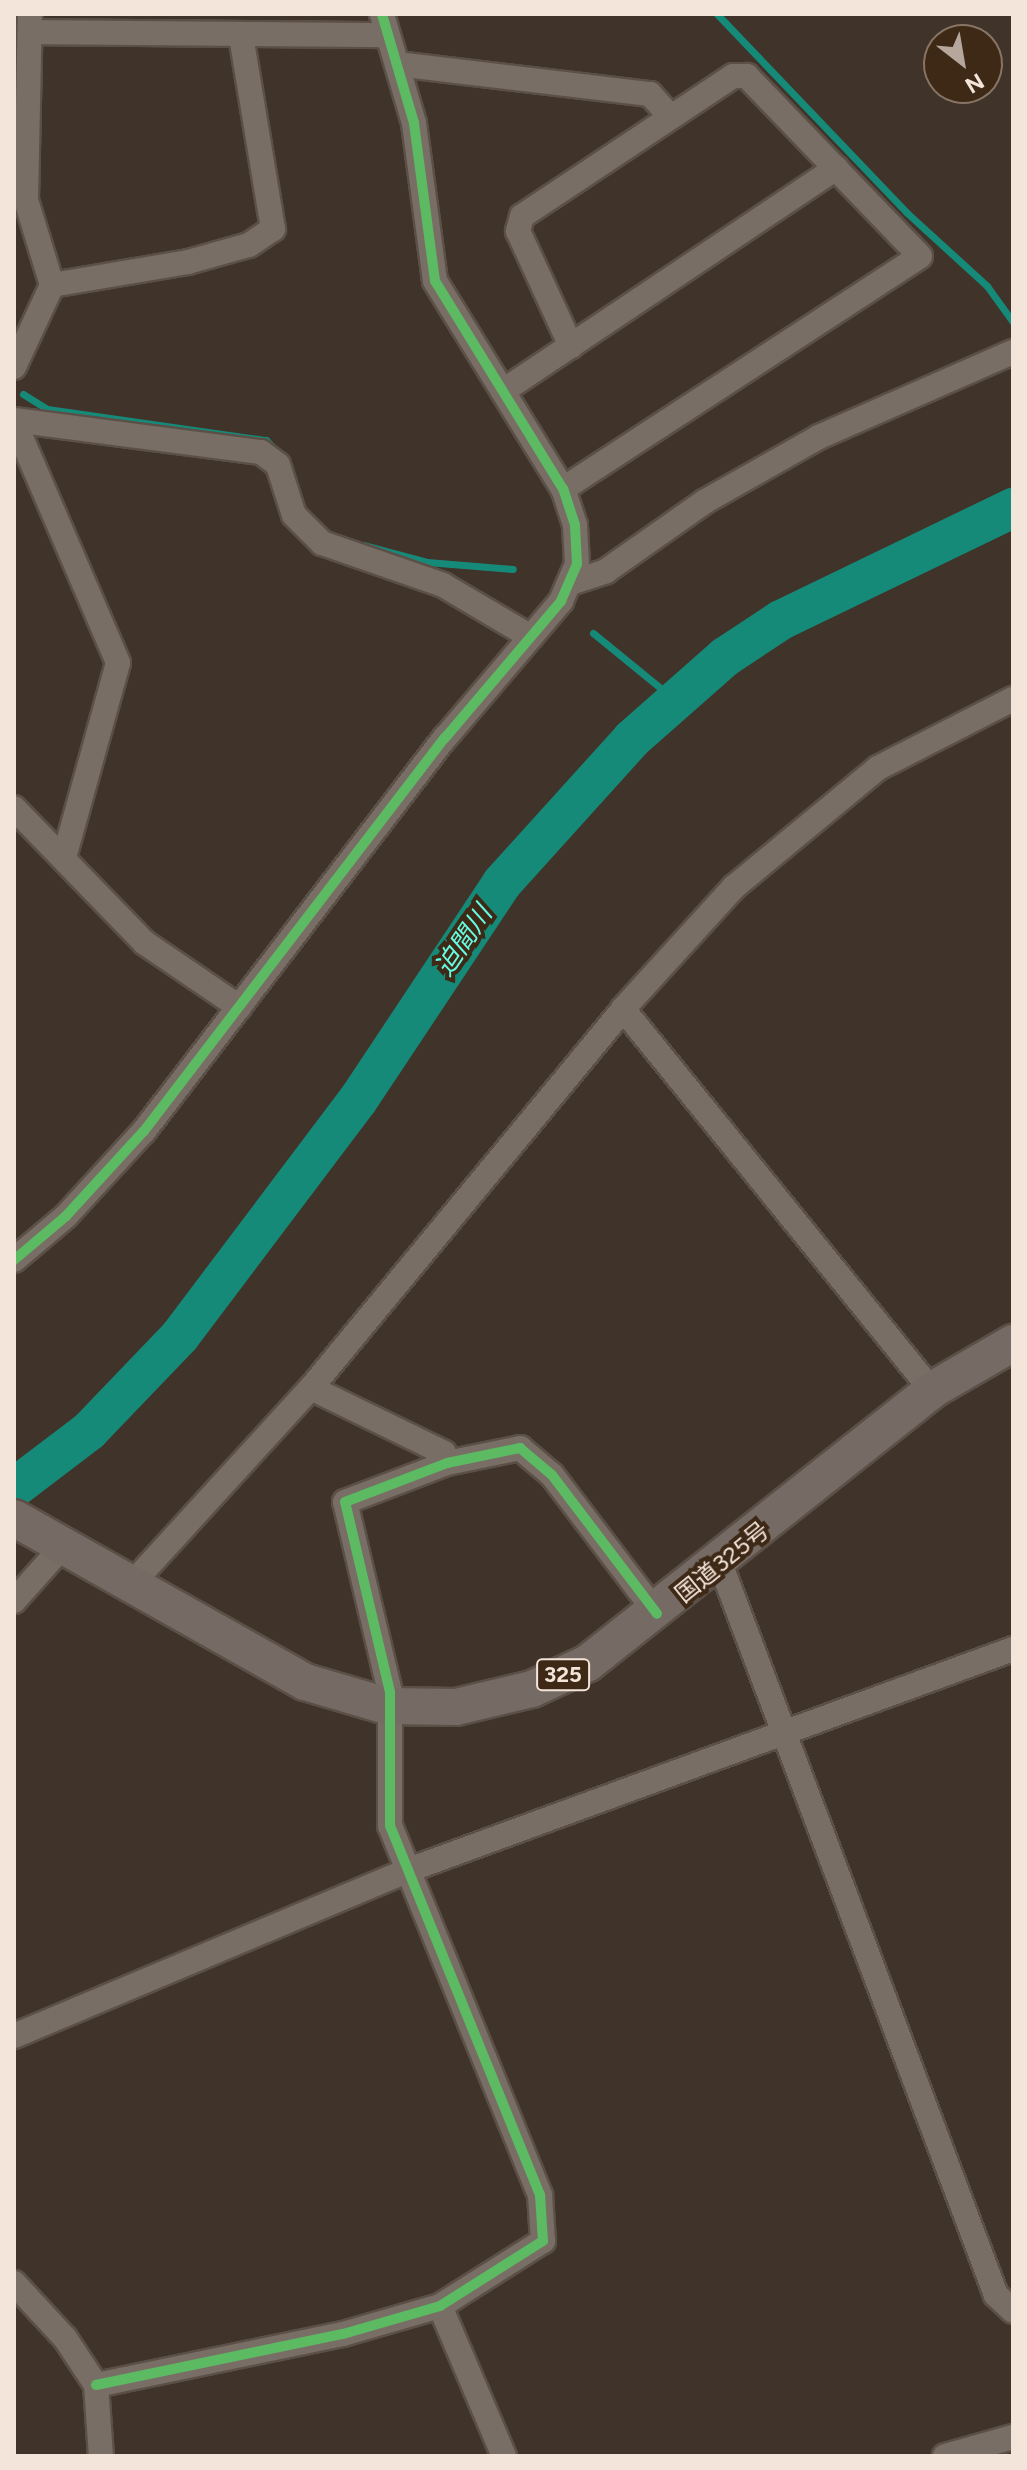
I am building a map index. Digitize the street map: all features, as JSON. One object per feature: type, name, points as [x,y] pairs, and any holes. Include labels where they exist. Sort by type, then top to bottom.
[{"type":"highway","name":"国道325号","points":[[14,1518],[261,1662],[387,1706],[456,1707],[532,1689],[588,1663],[657,1614],[932,1390],[1013,1343]]},
{"type":"street","points":[[14,367],[52,285],[26,200],[31,23],[241,36],[383,24],[414,123],[435,281],[563,489],[578,543],[570,583],[531,637],[453,728],[109,1171],[14,1260]]},
{"type":"street","points":[[52,285],[188,262],[249,245],[273,229],[241,36]]},
{"type":"street","points":[[397,64],[650,94],[671,117]]},
{"type":"street","points":[[563,489],[920,256],[747,76],[733,76],[522,216],[518,231],[571,346]]},
{"type":"street","points":[[503,391],[836,168]]},
{"type":"street","points":[[570,583],[606,571],[704,502],[819,437],[1013,352]]},
{"type":"street","points":[[14,421],[261,452],[278,465],[294,515],[322,543],[443,585],[531,637]]},
{"type":"street","points":[[14,421],[118,663],[64,858]]},
{"type":"street","points":[[129,1587],[311,1388],[623,1009],[734,887],[878,768],[1013,699]]},
{"type":"street","points":[[14,808],[145,943],[239,1007]]},
{"type":"street","points":[[623,1009],[932,1390]]},
{"type":"street","points":[[311,1388],[444,1453],[447,1463]]},
{"type":"street","points":[[96,2385],[343,2334],[440,2306],[543,2241],[540,2195],[390,1826],[387,1706],[374,1607],[345,1502],[447,1463],[508,1446],[536,1458],[657,1614]]},
{"type":"street","points":[[14,1601],[55,1542]]},
{"type":"street","points":[[720,1563],[996,2295],[1013,2311]]},
{"type":"street","points":[[14,2036],[406,1871],[782,1729],[1013,1649]]},
{"type":"street","points":[[14,2283],[65,2338],[96,2385],[101,2456]]},
{"type":"street","points":[[440,2306],[504,2456]]},
{"type":"street","points":[[945,2456],[1013,2437]]},
{"type":"waterway","points":[[717,14],[906,212],[987,286],[1013,322]]},
{"type":"waterway","points":[[23,394],[47,409],[266,440],[289,465]]},
{"type":"waterway","name":"迫間川","points":[[14,1488],[89,1431],[180,1336],[358,1100],[502,883],[632,739],[725,657],[781,620],[1013,508]]},
{"type":"waterway","points":[[363,545],[427,562],[513,569]]},
{"type":"waterway","points":[[593,633],[674,699]]},
{"type":"cycle path","points":[[14,1260],[66,1216],[144,1131],[445,738],[561,601],[577,564],[575,525],[563,489],[435,281],[414,123],[382,14]]},
{"type":"cycle path","points":[[96,2385],[343,2334],[440,2306],[543,2241],[540,2195],[390,1826],[390,1692],[345,1502],[447,1463],[520,1448],[552,1475],[657,1614]]}]
